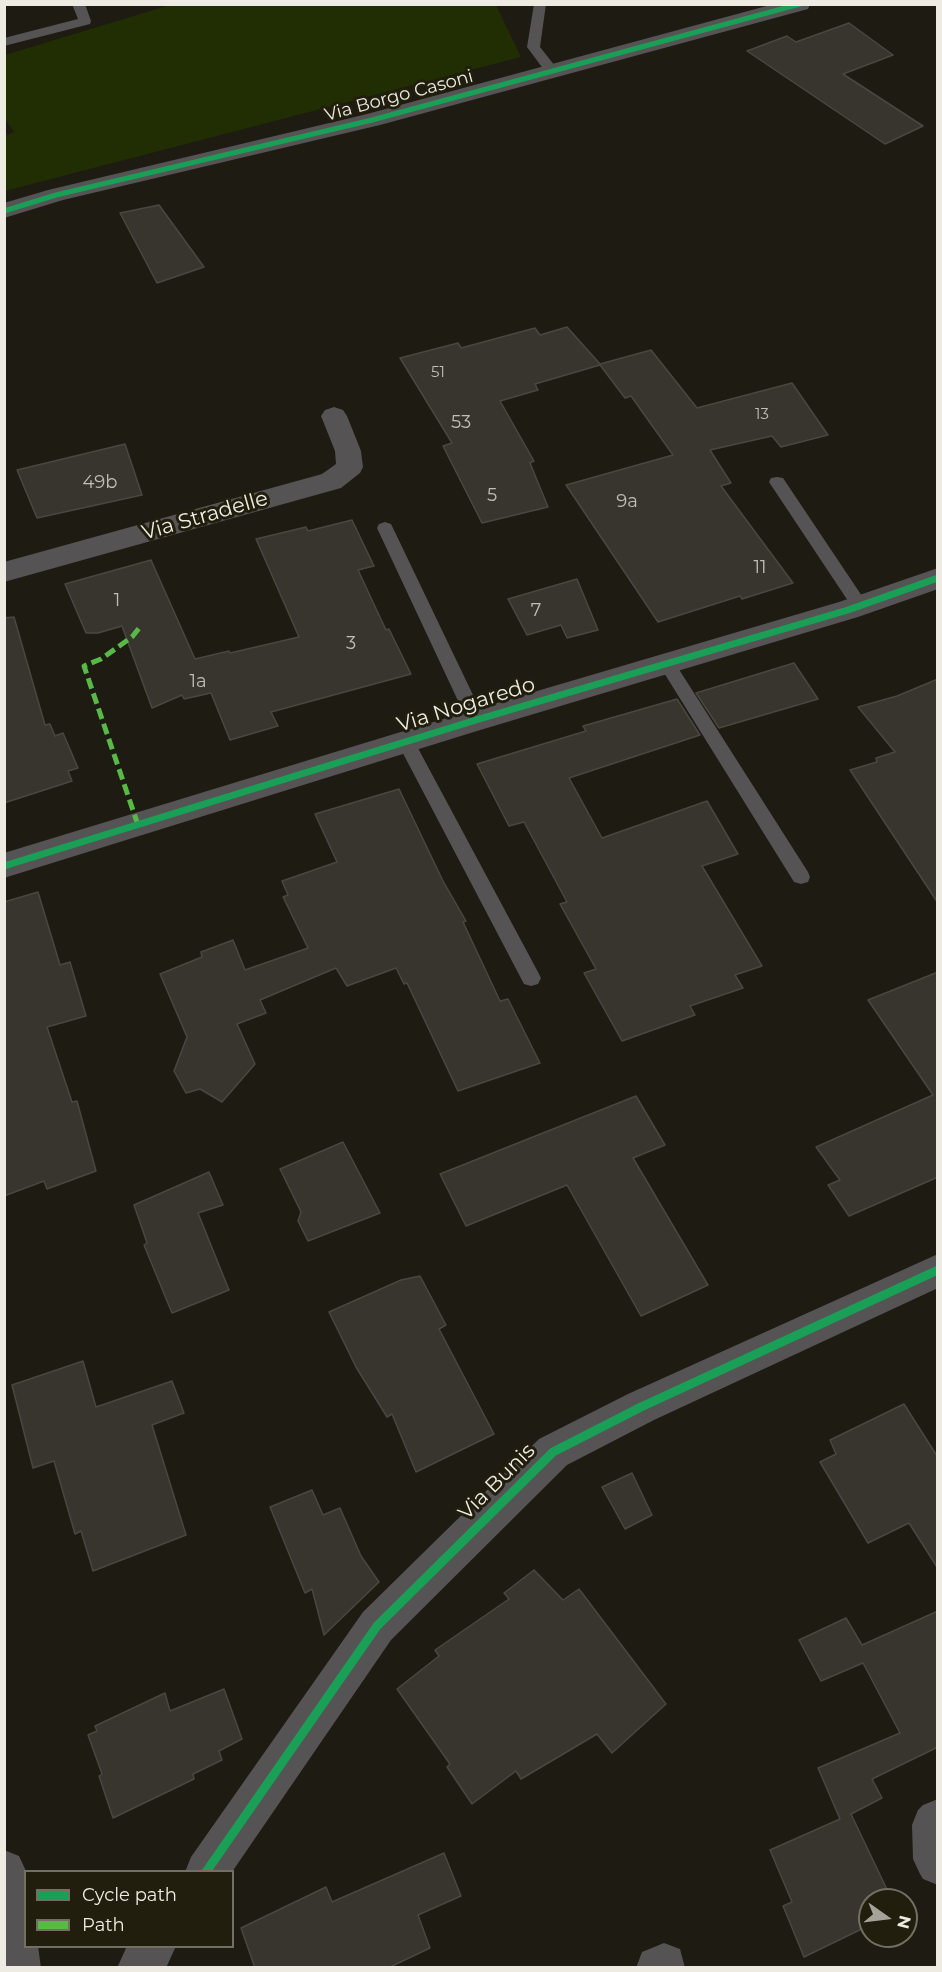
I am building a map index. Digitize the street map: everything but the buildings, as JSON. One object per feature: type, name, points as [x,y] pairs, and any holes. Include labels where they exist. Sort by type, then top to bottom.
[{"type":"street","name":"Via Borgo Casoni","points":[[4,211],[56,195],[372,120],[800,4]]},
{"type":"street","name":"Via Stradelle","points":[[4,572],[331,481],[350,467],[348,451],[334,416]]},
{"type":"street","name":"Via Nogaredo","points":[[4,866],[406,741],[860,606],[938,578]]},
{"type":"street","name":"Via Bunis","points":[[207,1870],[377,1626],[553,1452],[641,1407],[938,1270]]},
{"type":"street","points":[[938,1820],[933,1825],[935,1859],[938,1864]]},
{"type":"street","points":[[4,1871],[19,1968]]},
{"type":"street","points":[[139,1968],[153,1948]]},
{"type":"lane","points":[[4,42],[85,21],[78,4]]},
{"type":"lane","points":[[540,4],[533,47],[552,71]]},
{"type":"lane","points":[[777,482],[860,606]]},
{"type":"lane","name":"Via Nogaredo","points":[[385,528],[476,720]]},
{"type":"lane","points":[[667,664],[801,877]]},
{"type":"lane","name":"Via Nogaredo","points":[[406,741],[531,978]]},
{"type":"green space","points":[[173,4],[496,5],[521,57],[5,191],[5,136],[14,132],[5,119],[5,55]]},
{"type":"marked path","points":[[138,825],[84,666],[101,659],[132,637],[140,627]]},
{"type":"cycle path","points":[[4,211],[56,195],[372,120],[800,4]]},
{"type":"cycle path","points":[[4,866],[476,720],[848,610],[938,578]]},
{"type":"cycle path","points":[[207,1870],[377,1626],[553,1452],[641,1407],[938,1270]]}]
